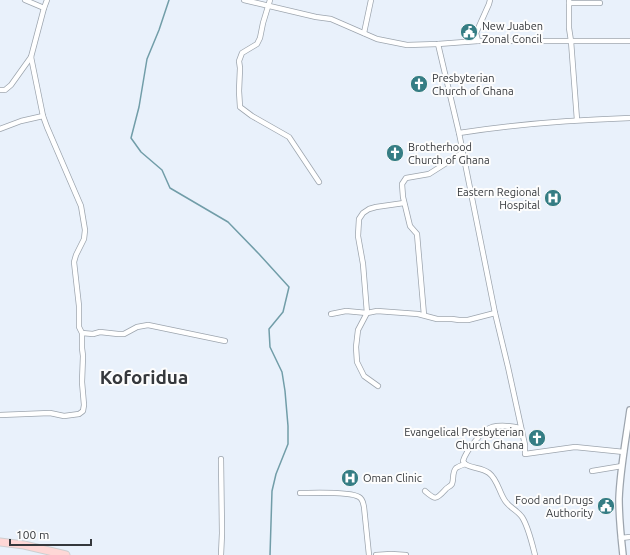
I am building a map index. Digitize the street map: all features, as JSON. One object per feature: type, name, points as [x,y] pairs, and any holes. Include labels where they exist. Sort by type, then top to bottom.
[{"type":"main road","points":[[0,542],[24,545],[66,555]]},
{"type":"street","points":[[25,0],[44,8]]},
{"type":"street","points":[[0,90],[5,90],[11,85],[31,57],[47,0]]},
{"type":"street","points":[[244,0],[316,17],[331,19],[377,39],[407,45],[478,41],[630,41]]},
{"type":"street","points":[[270,0],[257,44],[242,53],[239,61],[240,107],[252,116],[289,137],[319,182]]},
{"type":"street","points":[[364,33],[371,0]]},
{"type":"street","points":[[478,41],[476,33],[490,0]]},
{"type":"street","points":[[577,120],[569,28],[569,1],[600,3]]},
{"type":"street","points":[[438,44],[459,133],[494,314],[508,367],[520,428],[525,445],[525,454],[575,447],[624,452]]},
{"type":"street","points":[[0,415],[50,413],[64,416],[79,414],[83,411],[84,405],[82,382],[82,334],[79,327],[79,306],[74,262],[84,239],[85,230],[81,206],[46,127],[31,57]]},
{"type":"street","points":[[0,129],[43,116]]},
{"type":"street","points":[[459,133],[496,127],[577,120],[630,118]]},
{"type":"street","points":[[424,315],[417,234],[410,226],[404,203],[402,184],[406,178],[429,174],[462,153]]},
{"type":"street","points":[[378,386],[364,376],[357,362],[356,347],[358,330],[367,313],[363,264],[358,236],[358,220],[363,213],[369,209],[404,203]]},
{"type":"street","points":[[331,314],[346,311],[367,313],[377,311],[418,314],[437,319],[468,320],[494,314]]},
{"type":"street","points":[[82,334],[93,334],[100,332],[124,334],[137,327],[148,325],[225,341]]},
{"type":"street","points":[[623,555],[619,499],[630,410]]},
{"type":"street","points":[[465,464],[465,456],[469,448],[488,429],[503,426],[520,428]]},
{"type":"street","points":[[221,459],[221,555]]},
{"type":"street","points":[[425,491],[433,497],[440,497],[445,489],[452,485],[455,470],[458,467],[465,464],[482,469],[492,476],[505,502],[521,515],[535,555]]},
{"type":"street","points":[[592,471],[622,466]]},
{"type":"street","points":[[300,493],[350,493],[360,497],[363,501],[364,507],[368,555]]},
{"type":"street","points":[[621,538],[630,537]]},
{"type":"street","points":[[376,555],[406,555]]},
{"type":"waterway","points":[[169,0],[147,59],[139,107],[131,138],[141,152],[162,170],[170,188],[228,222],[289,287],[283,312],[269,329],[270,347],[282,372],[288,426],[288,444],[276,474],[272,491],[270,555]]},
{"type":"place","name":"New Juaben Zonal Concil","points":[[469,32]]},
{"type":"place","name":"Presbyterian Church of Ghana","points":[[419,84]]},
{"type":"place","name":"Brotherhood Church of Ghana","points":[[395,153]]},
{"type":"place","name":"Eastern Regional Hospital","points":[[553,198]]},
{"type":"place","name":"Evangelical Presbyterian Church Ghana","points":[[537,438]]},
{"type":"place","name":"Oman Clinic","points":[[350,478]]},
{"type":"place","name":"Food and Drugs Authority","points":[[606,506]]},
{"type":"district","name":"Koforidua","points":[[144,377]]}]
